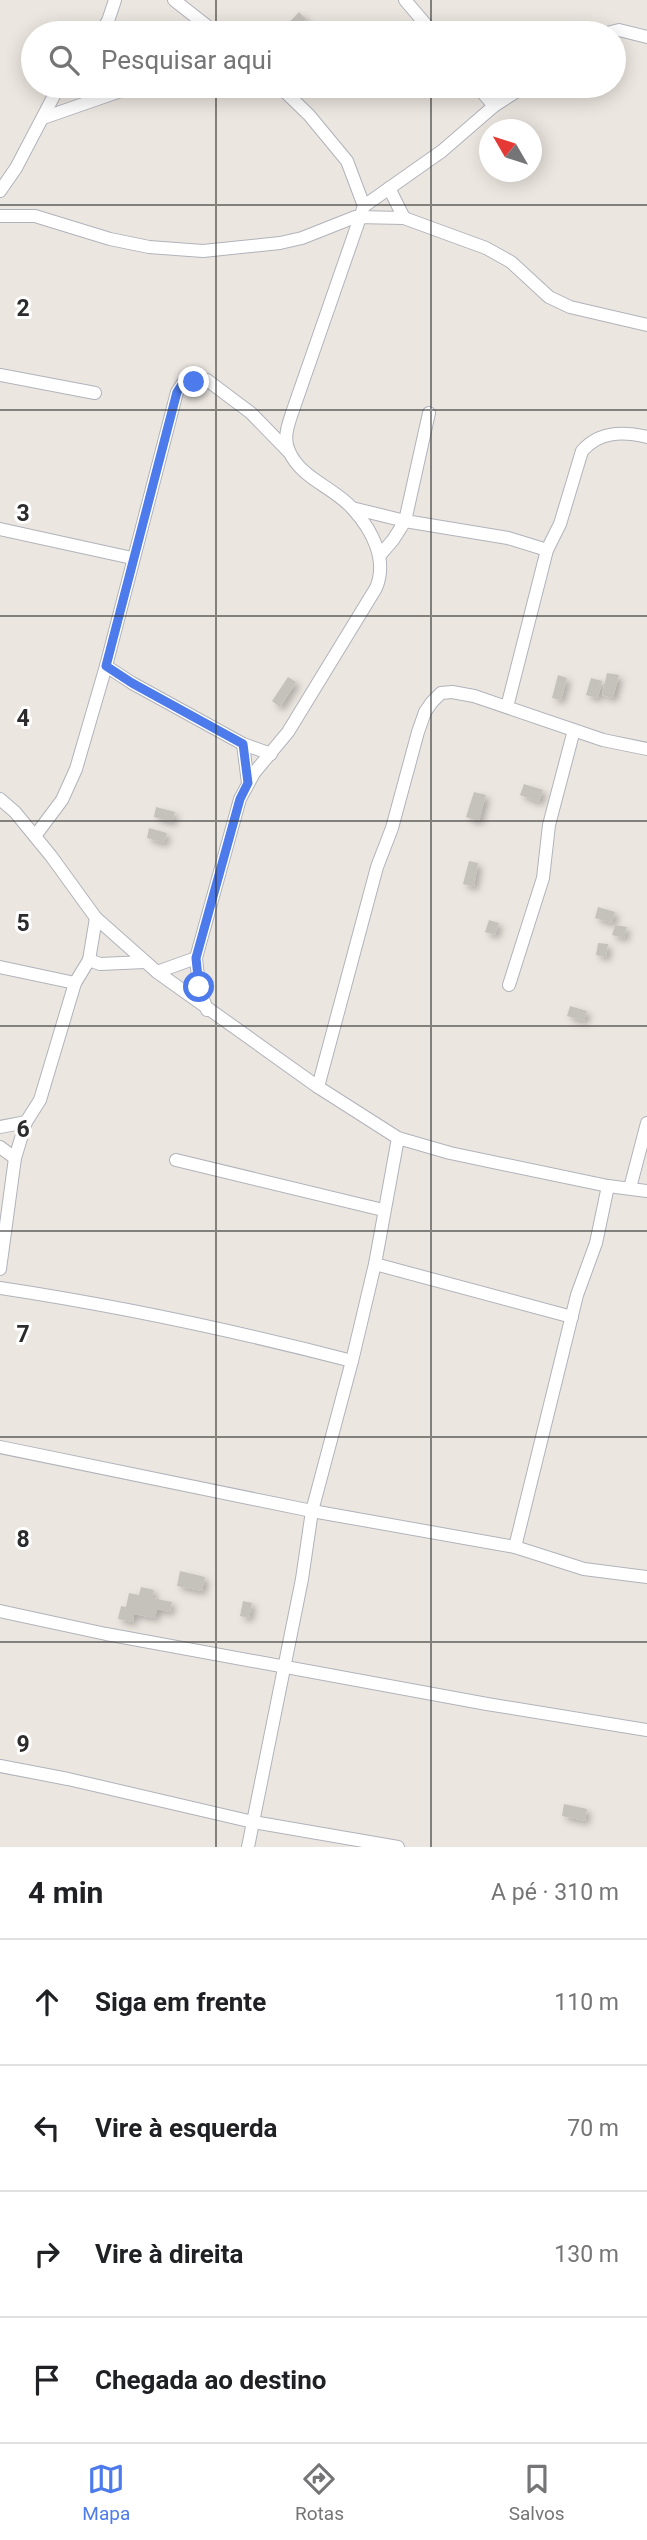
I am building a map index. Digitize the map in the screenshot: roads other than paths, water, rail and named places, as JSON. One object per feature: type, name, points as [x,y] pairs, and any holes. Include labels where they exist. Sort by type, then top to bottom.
[{"type":"street","points":[[107,21],[115,0]]},
{"type":"street","points":[[174,0],[201,21]]},
{"type":"street","points":[[405,0],[423,21]]},
{"type":"street","points":[[626,32],[647,37]]},
{"type":"street","points":[[0,191],[16,168],[53,98]]},
{"type":"street","points":[[43,118],[100,98]]},
{"type":"street","points":[[289,452],[286,443],[287,430],[292,413],[363,212],[347,161],[291,98]]},
{"type":"street","points":[[487,98],[494,106]]},
{"type":"street","points":[[0,216],[36,216],[110,239],[149,247],[203,251],[302,238],[363,212],[389,188],[507,98]]},
{"type":"street","points":[[389,188],[404,218]]},
{"type":"street","points":[[363,212],[404,218],[486,248],[511,262],[550,297],[570,307],[647,325]]},
{"type":"street","points":[[0,374],[95,394]]},
{"type":"street","points":[[35,836],[62,800],[76,769],[106,666],[177,392],[183,383],[208,380],[251,413],[308,475],[352,508],[371,536],[380,555],[382,570],[376,588],[288,732],[248,783],[240,799],[196,958],[199,987],[207,1010]]},
{"type":"street","points":[[380,555],[394,540],[405,521],[429,413]]},
{"type":"street","points":[[507,707],[547,550],[560,524],[582,452],[590,442],[602,435],[630,432],[647,437]]},
{"type":"street","points":[[352,508],[405,521],[508,538],[547,550]]},
{"type":"street","points":[[0,529],[132,558]]},
{"type":"street","points":[[106,666],[243,744],[271,754]]},
{"type":"street","points":[[318,1087],[361,923],[425,712],[441,694],[452,692],[474,696],[603,740],[647,749]]},
{"type":"street","points":[[509,985],[543,878],[550,825],[574,730]]},
{"type":"street","points":[[243,744],[248,783]]},
{"type":"street","points":[[0,799],[35,836],[96,918],[145,962],[207,1010],[318,1087],[398,1138],[450,1153],[608,1186],[647,1191]]},
{"type":"street","points":[[0,1269],[15,1158],[26,1122],[40,1100],[75,983],[89,960],[96,918]]},
{"type":"street","points":[[157,972],[196,958]]},
{"type":"street","points":[[89,960],[100,964],[145,962]]},
{"type":"street","points":[[0,967],[75,983]]},
{"type":"street","points":[[0,1127],[26,1122]]},
{"type":"street","points":[[629,1188],[647,1123]]},
{"type":"street","points":[[248,1847],[302,1579],[312,1511],[375,1264],[398,1138]]},
{"type":"street","points":[[0,1147],[15,1158]]},
{"type":"street","points":[[176,1160],[383,1210]]},
{"type":"street","points":[[515,1547],[577,1295],[596,1243],[608,1186]]},
{"type":"street","points":[[375,1264],[572,1317]]},
{"type":"street","points":[[0,1289],[74,1300],[264,1339],[352,1362]]},
{"type":"street","points":[[0,1447],[312,1511],[515,1547],[584,1569],[647,1577]]},
{"type":"street","points":[[0,1611],[106,1634],[647,1730]]},
{"type":"street","points":[[0,1766],[253,1822],[398,1847]]}]
